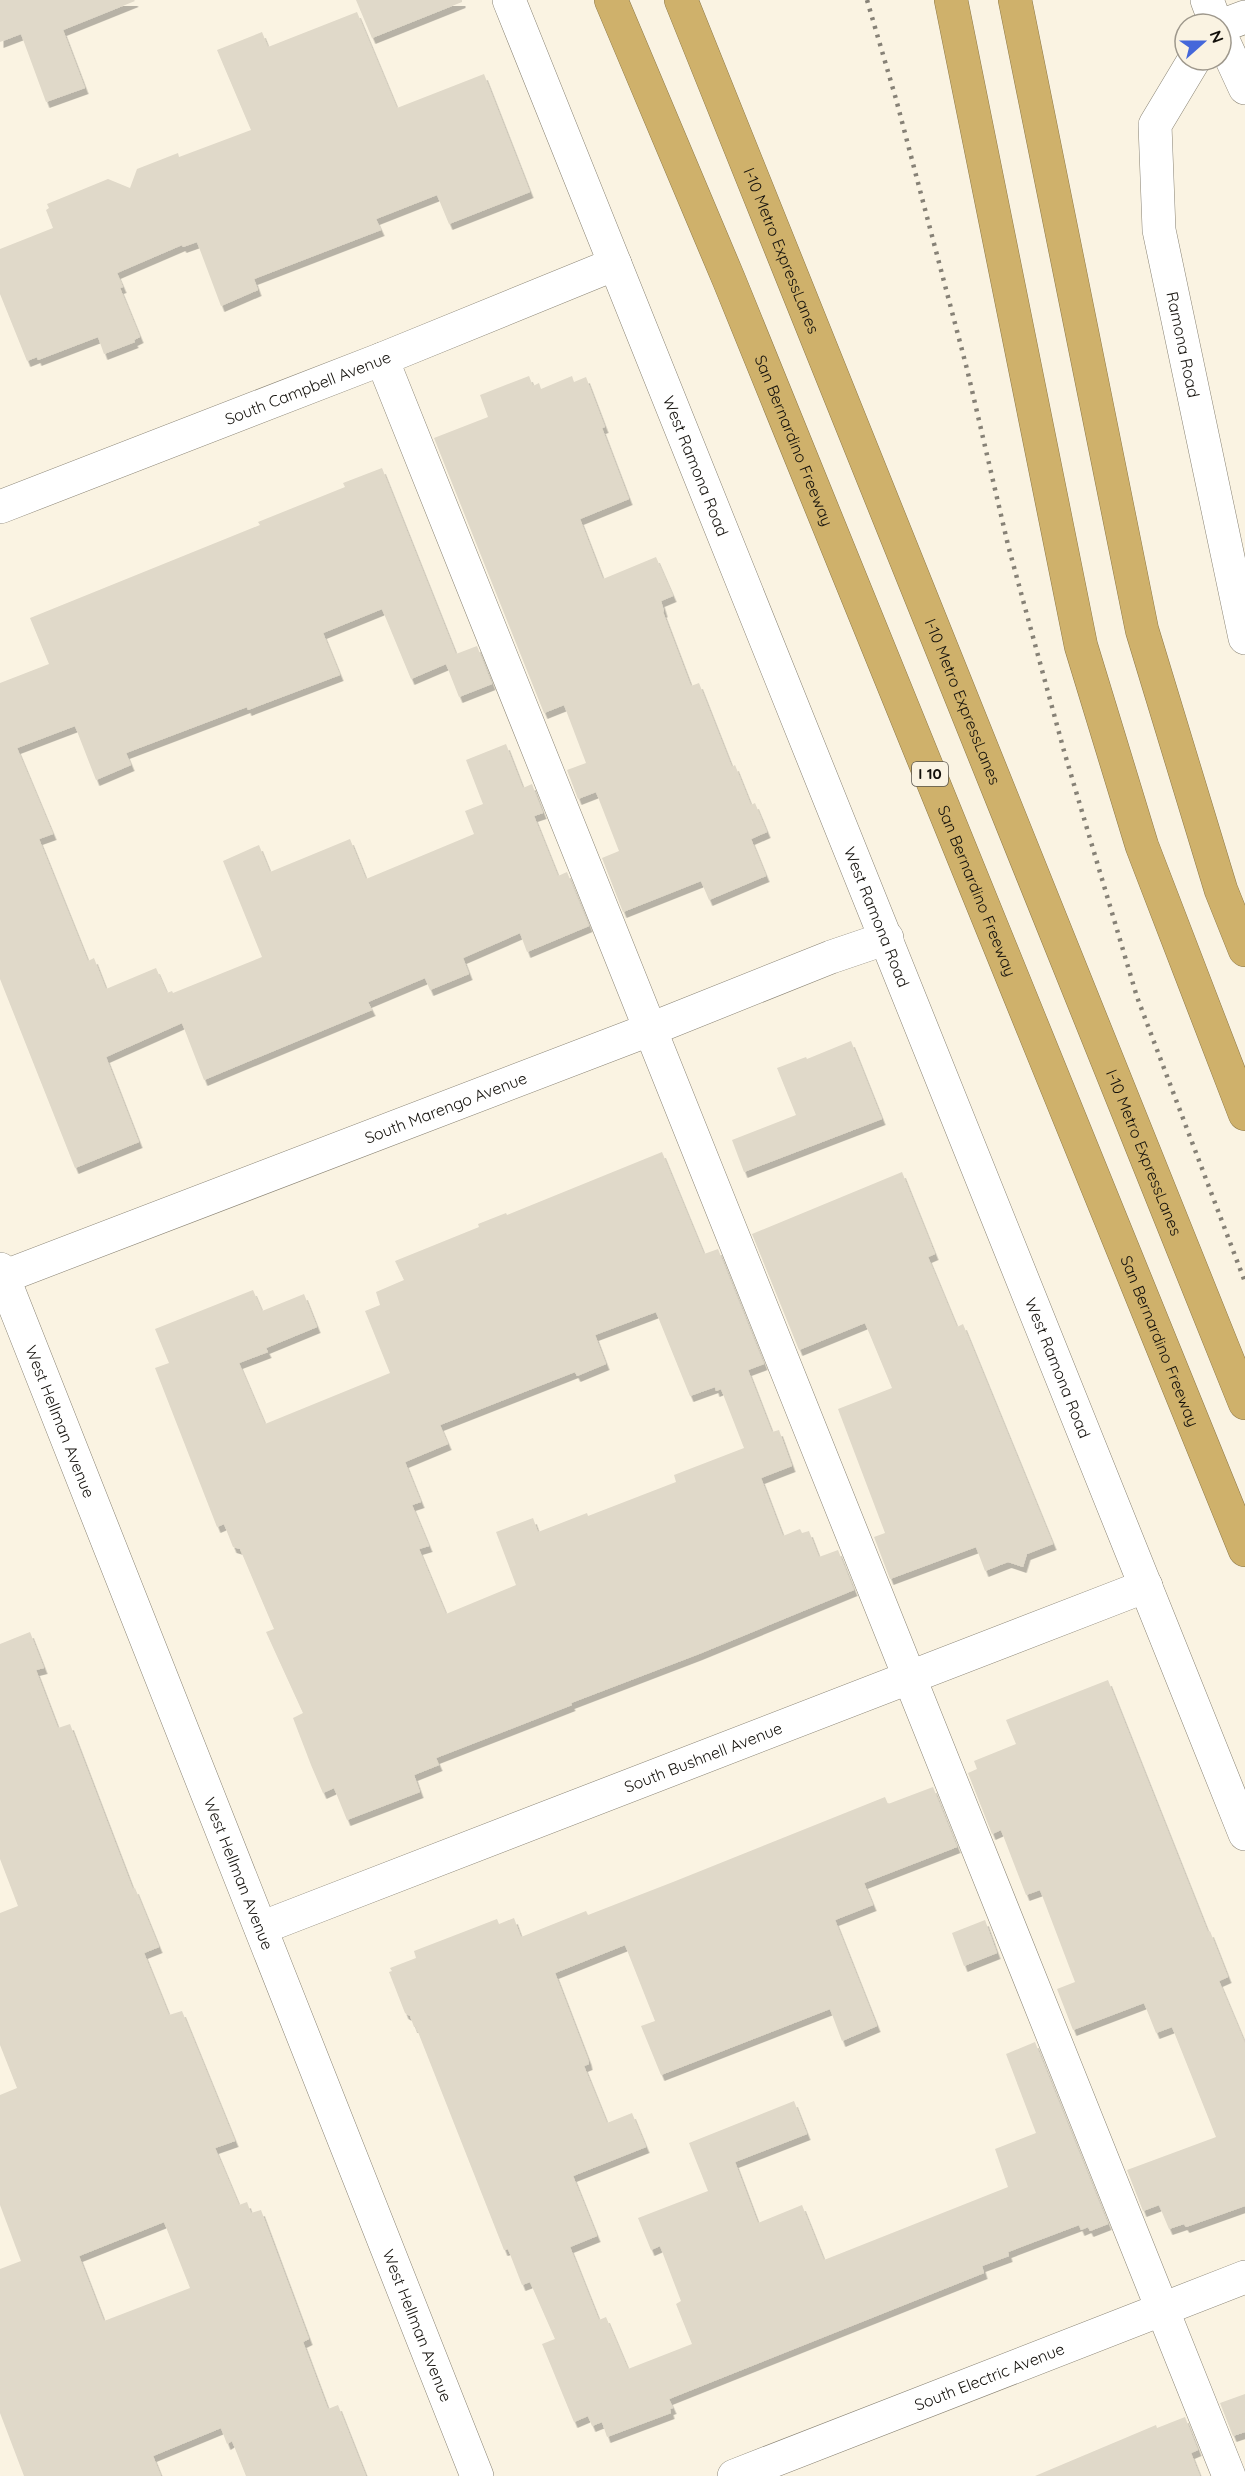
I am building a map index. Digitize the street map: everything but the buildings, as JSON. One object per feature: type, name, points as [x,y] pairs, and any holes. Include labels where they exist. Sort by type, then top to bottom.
[{"type":"highway","name":"San Bernardino Freeway","points":[[611,0],[734,291],[1245,1550]]},
{"type":"highway","name":"I-10 Metro ExpressLanes","points":[[681,0],[1245,1402]]},
{"type":"highway","points":[[951,0],[1081,646],[1142,846],[1245,1114]]},
{"type":"highway","points":[[1015,0],[1142,630],[1221,890],[1245,950]]},
{"type":"street","name":"West Ramona Road","points":[[509,0],[1245,1834]]},
{"type":"street","points":[[1233,62],[1245,88]]},
{"type":"street","name":"Ramona Road","points":[[1187,72],[1155,124],[1159,230],[1235,600],[1245,638]]},
{"type":"street","name":"South Campbell Avenue","points":[[0,507],[382,359],[615,264]]},
{"type":"street","points":[[382,359],[1229,2476]]},
{"type":"street","name":"South Marengo Avenue","points":[[2,1273],[651,1029],[831,957],[887,938]]},
{"type":"street","name":"West Hellman Avenue","points":[[2,1273],[477,2476]]},
{"type":"street","name":"South Bushnell Avenue","points":[[261,1928],[1146,1586]]},
{"type":"street","name":"South Electric Avenue","points":[[734,2476],[1245,2277]]},
{"type":"railway","points":[[867,0],[896,99],[967,369],[1008,545],[1064,751],[1137,997],[1245,1282]]}]
